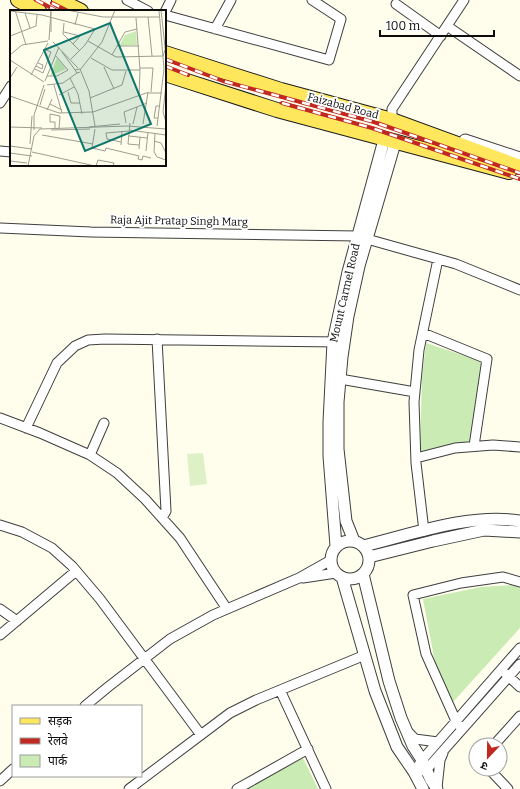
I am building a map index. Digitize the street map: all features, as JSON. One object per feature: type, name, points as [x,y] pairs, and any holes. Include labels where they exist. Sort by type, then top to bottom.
[{"type":"main road","points":[[18,0],[37,10]]},
{"type":"main road","points":[[59,0],[79,10]]},
{"type":"main road","name":"Faizabad Road","points":[[166,53],[281,90],[392,120],[426,132]]},
{"type":"main road","name":"Faizabad Road","points":[[166,74],[277,110],[520,175]]},
{"type":"main road","points":[[426,132],[520,167]]},
{"type":"street","points":[[127,0],[146,10]]},
{"type":"street","points":[[166,12],[171,0]]},
{"type":"street","points":[[215,29],[230,0]]},
{"type":"street","points":[[166,14],[330,60],[341,19],[312,0]]},
{"type":"street","points":[[392,120],[392,109],[464,0]]},
{"type":"street","points":[[396,4],[441,36]]},
{"type":"street","points":[[447,26],[520,76]]},
{"type":"street","points":[[0,103],[10,88]]},
{"type":"street","name":"Faizabad Road","points":[[426,132],[444,132],[520,158]]},
{"type":"street","name":"Mount Carmel Road","points":[[336,546],[328,422],[348,272],[362,238],[389,141]]},
{"type":"street","name":"Raja Ajit Pratap Singh Marg","points":[[1,230],[362,238],[456,264],[520,290]]},
{"type":"street","points":[[424,531],[416,458],[414,402],[419,350],[438,259]]},
{"type":"street","points":[[423,333],[487,359],[474,446]]},
{"type":"street","points":[[26,428],[57,363],[75,346],[88,340],[339,342],[340,379],[338,402],[338,449],[346,521],[358,544],[367,551],[369,557],[368,567],[363,574],[356,578],[349,579],[339,575],[298,578]]},
{"type":"street","points":[[157,340],[166,511],[162,518]]},
{"type":"street","points":[[340,379],[415,392]]},
{"type":"street","points":[[0,418],[90,455],[117,473],[145,499],[180,538],[227,609]]},
{"type":"street","points":[[90,455],[104,423]]},
{"type":"street","points":[[416,458],[456,448],[474,446],[493,445],[520,447]]},
{"type":"street","points":[[423,789],[414,772],[397,747],[375,691],[339,575],[332,566],[332,552],[336,546],[344,542],[358,544],[481,519],[520,521]]},
{"type":"street","points":[[0,525],[22,532],[52,548],[76,571],[100,599],[201,735]]},
{"type":"street","points":[[369,557],[484,530],[520,532]]},
{"type":"street","points":[[87,705],[170,639],[213,615],[298,578],[331,560]]},
{"type":"street","points":[[0,635],[76,571]]},
{"type":"street","points":[[363,574],[389,681],[413,746],[425,764],[431,780],[437,789]]},
{"type":"street","points":[[462,729],[456,722],[426,654],[413,595],[461,583],[503,577],[520,582]]},
{"type":"street","points":[[0,609],[17,620]]},
{"type":"street","points":[[425,764],[438,742],[520,648]]},
{"type":"street","points":[[129,789],[230,713],[280,690],[364,655]]},
{"type":"street","points":[[437,789],[440,760],[447,747],[520,664]]},
{"type":"street","points":[[501,670],[520,688]]},
{"type":"street","points":[[280,690],[326,789]]},
{"type":"street","points":[[502,737],[518,721]]},
{"type":"street","points":[[406,730],[415,739],[438,742]]},
{"type":"street","points":[[414,772],[447,747]]},
{"type":"street","points":[[237,789],[308,749]]},
{"type":"street","points":[[0,781],[12,770]]},
{"type":"street","points":[[497,777],[508,789]]},
{"type":"green space","points":[[426,343],[483,362],[470,441],[420,451],[422,377]]},
{"type":"green space","points":[[203,453],[207,484],[190,486],[187,454]]},
{"type":"green space","points":[[512,585],[520,588],[520,628],[453,702],[435,662],[423,599],[481,587]]},
{"type":"green space","points":[[303,758],[318,789],[246,789]]},
{"type":"railway","points":[[36,0],[55,10]]},
{"type":"railway","points":[[52,3],[66,10]]},
{"type":"railway","points":[[166,59],[223,81],[374,122],[520,173]]},
{"type":"railway","points":[[166,66],[188,75]]},
{"type":"railway","points":[[282,103],[372,128],[520,179]]}]
